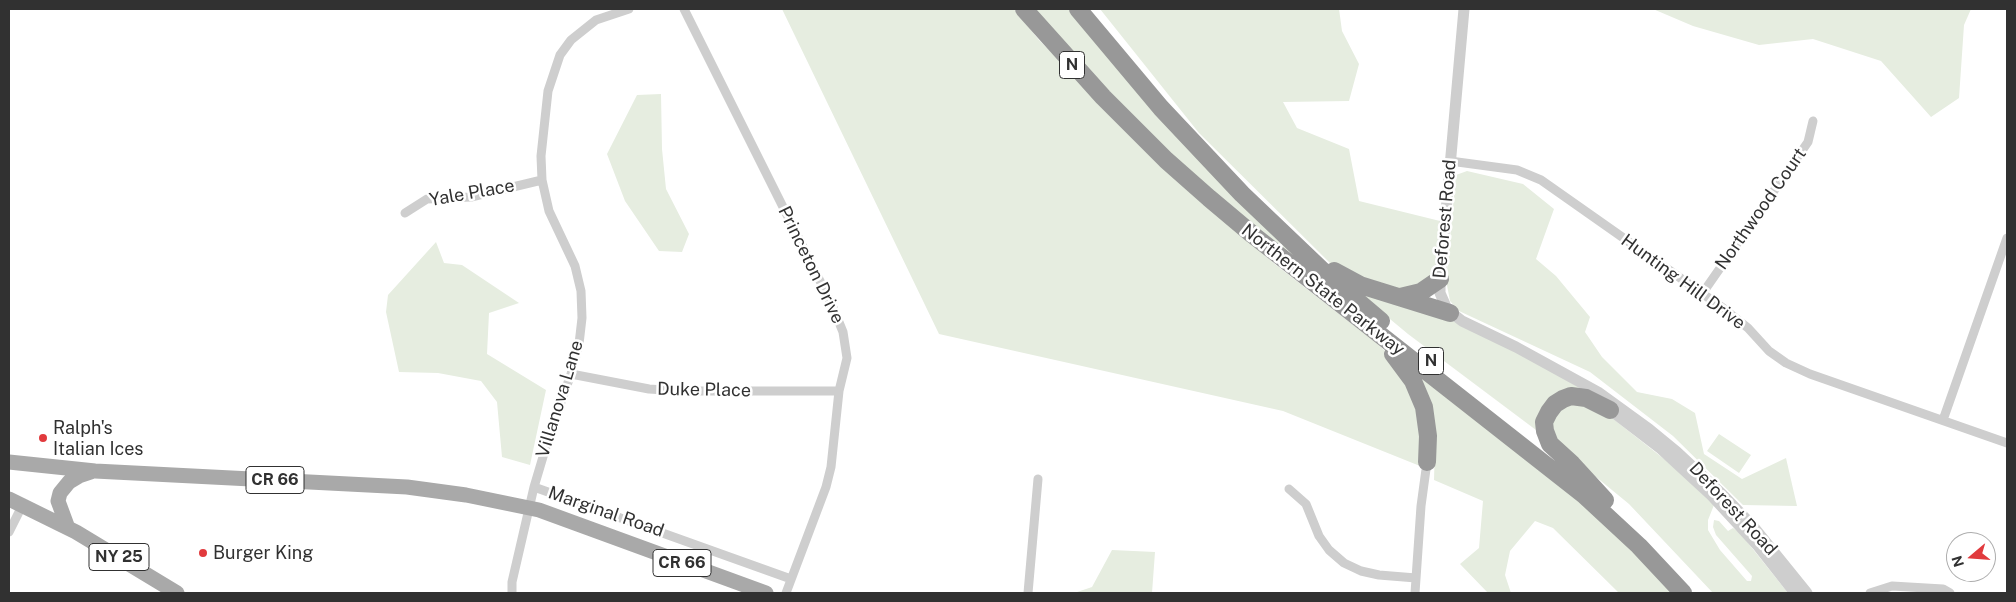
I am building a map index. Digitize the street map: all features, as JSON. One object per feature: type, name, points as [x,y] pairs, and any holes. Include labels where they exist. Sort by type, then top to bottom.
[{"type":"highway","name":"Northern State Parkway","points":[[1024,9],[1103,97],[1166,160],[1253,235],[1591,502],[1639,546],[1683,593]]},
{"type":"highway","name":"Northern State Parkway","points":[[1078,9],[1122,63],[1176,124],[1263,215],[1369,311],[1605,500],[1654,546],[1698,593]]},
{"type":"highway","points":[[1263,215],[1296,238],[1337,274],[1360,285],[1450,312]]},
{"type":"highway","points":[[1400,298],[1421,292],[1440,279]]},
{"type":"highway","points":[[1350,312],[1397,359],[1413,380],[1421,398],[1426,418],[1429,445],[1427,462]]},
{"type":"highway","points":[[1605,500],[1572,464],[1550,444],[1544,431],[1544,422],[1548,412],[1555,404],[1571,396],[1586,398],[1610,410]]},
{"type":"main road","name":"CR 66","points":[[9,462],[94,471],[407,487],[466,495],[530,508],[766,593]]},
{"type":"main road","points":[[68,528],[58,501],[60,493],[69,482],[94,471]]},
{"type":"main road","name":"NY 25","points":[[15,502],[68,528],[177,593]]},
{"type":"street","name":"Villanova Lane","points":[[512,593],[512,582],[534,487],[551,430],[571,374],[579,344],[582,318],[581,291],[575,266],[549,211],[542,180],[541,156],[548,91],[560,55],[571,40],[596,20],[629,9]]},
{"type":"street","name":"Princeton Drive","points":[[684,9],[832,305],[843,332],[847,358],[839,392],[831,467],[826,487],[786,593]]},
{"type":"street","name":"Deforest Road","points":[[1464,9],[1440,279],[1442,297],[1450,312],[1462,321],[1523,351],[1598,392],[1618,406],[1690,463],[1752,525],[1807,593]]},
{"type":"street","name":"Northwood Court","points":[[1702,294],[1808,142],[1814,121]]},
{"type":"street","name":"Hunting Hill Drive","points":[[1450,161],[1517,170],[1541,180],[1723,308],[1786,363],[1810,374],[2007,443]]},
{"type":"street","name":"Yale Place","points":[[405,213],[427,199],[471,197],[542,180]]},
{"type":"street","points":[[1942,420],[2007,238]]},
{"type":"street","name":"Duke Place","points":[[571,374],[649,389],[680,391],[839,392]]},
{"type":"street","name":"Deforest Road","points":[[1577,382],[1661,449],[1712,496],[1758,546],[1796,593]]},
{"type":"street","points":[[1415,593],[1421,506],[1427,462]]},
{"type":"street","points":[[1028,593],[1038,479]]},
{"type":"street","name":"Marginal Road","points":[[534,487],[790,580]]},
{"type":"street","points":[[1289,490],[1306,504],[1319,536],[1329,550],[1344,563],[1361,571],[1379,575],[1416,578]]},
{"type":"street","points":[[9,532],[15,502]]},
{"type":"street","points":[[1870,593],[1892,586],[1943,589],[1950,593]]},
{"type":"shaded area","points":[[782,9],[1014,9],[1039,40],[1205,205],[1276,265],[1375,342],[1400,364],[1423,427],[1420,466],[1283,411],[939,334]]},
{"type":"shaded area","points":[[1034,9],[1075,9],[1320,277],[1267,237],[1160,145]]},
{"type":"shaded area","points":[[1100,9],[1339,9],[1342,31],[1359,64],[1349,101],[1283,102],[1297,128],[1349,149],[1359,201],[1440,221],[1435,275],[1401,292],[1332,265],[1199,133]]},
{"type":"shaded area","points":[[1653,9],[1971,9],[1964,25],[1959,98],[1931,117],[1881,61],[1813,39],[1759,45],[1693,26]]},
{"type":"shaded area","points":[[661,94],[662,149],[666,189],[689,234],[682,252],[659,251],[625,201],[607,154],[637,95]]},
{"type":"shaded area","points":[[1467,171],[1523,184],[1554,209],[1536,259],[1556,276],[1590,317],[1585,332],[1602,357],[1637,392],[1672,399],[1695,413],[1704,454],[1742,479],[1786,458],[1797,506],[1743,505],[1673,436],[1590,372],[1459,311],[1450,301],[1446,280],[1456,175]]},
{"type":"shaded area","points":[[436,242],[444,263],[462,265],[519,303],[489,313],[487,354],[546,390],[530,465],[502,457],[497,402],[481,381],[438,373],[399,372],[386,312],[388,295]]},
{"type":"shaded area","points":[[1358,287],[1462,324],[1511,348],[1580,388],[1565,393],[1540,433],[1408,334],[1355,290]]},
{"type":"shaded area","points":[[1417,372],[1549,471],[1678,593],[1619,593],[1553,528],[1535,521],[1510,551],[1505,575],[1511,593],[1488,593],[1460,564],[1479,548],[1483,501],[1434,480],[1435,445]]},
{"type":"shaded area","points":[[1593,403],[1678,470],[1714,505],[1708,520],[1708,530],[1720,550],[1747,581],[1751,581],[1752,576],[1716,535],[1713,527],[1714,520],[1719,521],[1728,531],[1733,528],[1740,533],[1788,593],[1713,593],[1629,504],[1556,444],[1551,419],[1561,405]]},
{"type":"shaded area","points":[[1719,434],[1751,455],[1739,473],[1707,451]]},
{"type":"shaded area","points":[[1112,550],[1155,552],[1152,593],[1074,593],[1092,587]]},
{"type":"place","name":"Ralph's Italian Ices","points":[[43,438]]},
{"type":"place","name":"Burger King","points":[[203,553]]}]
